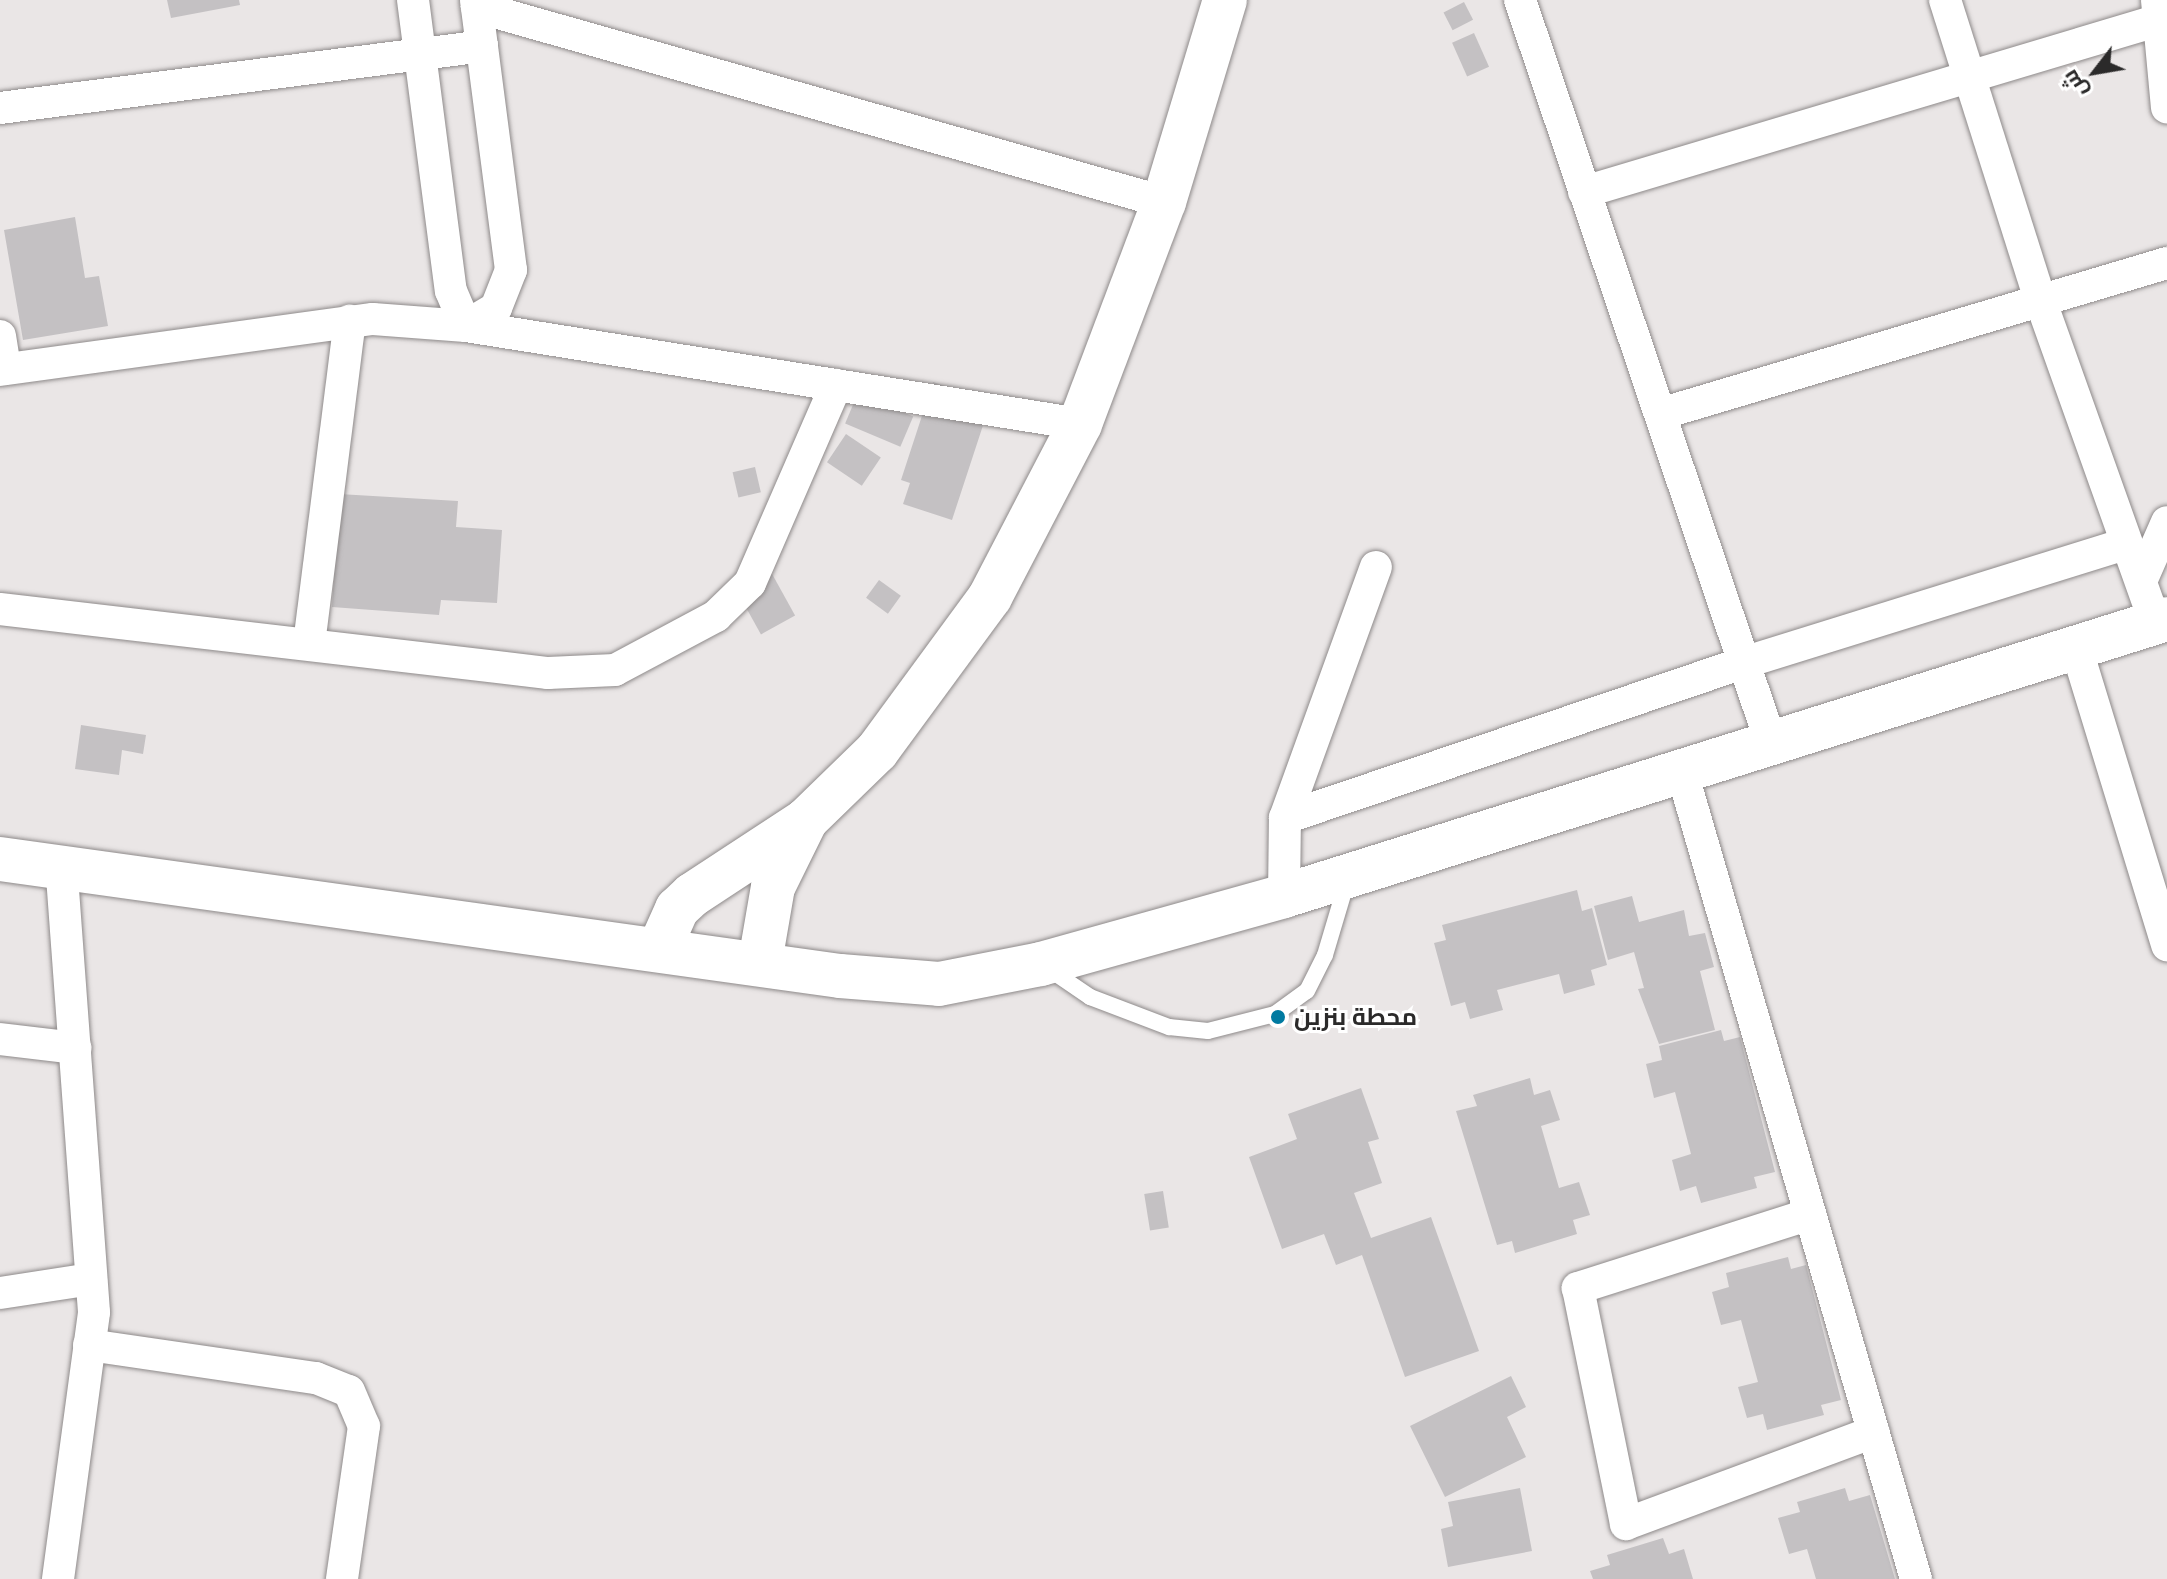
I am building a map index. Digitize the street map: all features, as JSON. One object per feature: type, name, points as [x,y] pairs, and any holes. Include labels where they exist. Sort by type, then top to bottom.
[{"type":"main road","points":[[660,947],[677,909],[692,895],[806,820],[877,751],[990,597],[1080,424],[1164,202],[1225,0]]},
{"type":"main road","points":[[0,859],[660,947],[840,976],[939,984],[1041,964],[1284,896],[2161,621]]},
{"type":"main road","points":[[760,962],[773,887],[806,820]]},
{"type":"street","points":[[413,0],[451,291],[466,326]]},
{"type":"street","points":[[1520,0],[1771,743]]},
{"type":"street","points":[[1945,0],[2041,302],[2125,544],[2161,621]]},
{"type":"street","points":[[466,326],[496,308],[511,270],[477,3],[1164,202]]},
{"type":"street","points":[[1584,192],[1968,73],[2158,10],[2167,108]]},
{"type":"street","points":[[0,108],[482,46]]},
{"type":"street","points":[[1660,414],[2167,263]]},
{"type":"street","points":[[309,644],[350,321]]},
{"type":"street","points":[[0,336],[3,369],[350,321],[466,326],[1080,424]]},
{"type":"street","points":[[0,609],[548,673],[615,670],[672,643],[716,616],[750,583],[836,385]]},
{"type":"street","points":[[2142,579],[2167,522]]},
{"type":"street","points":[[1285,818],[1746,662],[2125,544]]},
{"type":"street","points":[[1284,896],[1285,818],[1376,567]]},
{"type":"street","points":[[2076,647],[2167,945]]},
{"type":"street","points":[[1682,772],[1916,1579]]},
{"type":"street","points":[[58,1579],[89,1345],[91,1279],[61,867]]},
{"type":"street","points":[[0,1039],[75,1048]]},
{"type":"street","points":[[1810,1214],[1578,1288],[1626,1524],[1873,1432]]},
{"type":"street","points":[[0,1293],[91,1279]]},
{"type":"street","points":[[89,1345],[316,1378],[349,1391],[364,1426],[342,1579]]},
{"type":"lane","points":[[1041,964],[1090,997],[1169,1027],[1208,1031],[1275,1014],[1292,1006],[1316,975],[1348,876]]},
{"type":"building","points":[[167,0],[239,0],[240,5],[171,18]]},
{"type":"building","points":[[1464,2],[1473,20],[1453,30],[1444,12]]},
{"type":"building","points":[[1474,33],[1489,67],[1467,77],[1452,43]]},
{"type":"building","points":[[75,217],[85,278],[99,276],[108,326],[23,340],[4,230]]},
{"type":"building","points":[[933,382],[991,401],[952,520],[903,504],[910,483],[901,480]]},
{"type":"building","points":[[858,393],[913,416],[900,447],[845,423]]},
{"type":"building","points":[[846,434],[881,457],[862,486],[827,462]]},
{"type":"building","points":[[755,467],[761,492],[738,498],[733,472]]},
{"type":"building","points":[[339,494],[458,501],[456,527],[502,530],[497,603],[441,600],[439,615],[332,607]]},
{"type":"building","points":[[766,563],[795,615],[761,634],[732,582]]},
{"type":"building","points":[[879,580],[901,596],[888,614],[866,598]]},
{"type":"building","points":[[81,725],[146,735],[143,754],[122,750],[119,775],[75,769]]},
{"type":"building","points":[[1577,890],[1582,911],[1592,908],[1607,965],[1591,970],[1595,985],[1564,994],[1559,974],[1497,990],[1503,1010],[1470,1019],[1465,1002],[1451,1006],[1434,943],[1446,940],[1442,925]]},
{"type":"building","points":[[1632,896],[1639,922],[1684,910],[1689,936],[1705,933],[1714,967],[1700,971],[1715,1030],[1659,1044],[1638,989],[1644,988],[1634,952],[1608,960],[1594,906]]},
{"type":"building","points":[[1721,1030],[1724,1041],[1740,1037],[1775,1172],[1754,1177],[1757,1188],[1701,1203],[1696,1186],[1680,1191],[1672,1160],[1691,1154],[1675,1092],[1654,1098],[1646,1064],[1662,1060],[1659,1046]]},
{"type":"building","points":[[1530,1078],[1534,1095],[1550,1090],[1560,1120],[1541,1126],[1559,1188],[1579,1182],[1590,1215],[1573,1220],[1577,1234],[1515,1253],[1512,1241],[1497,1245],[1456,1111],[1477,1106],[1473,1095]]},
{"type":"building","points":[[1361,1088],[1379,1139],[1368,1142],[1382,1183],[1354,1193],[1371,1238],[1431,1217],[1479,1351],[1405,1377],[1362,1255],[1336,1265],[1324,1234],[1282,1249],[1249,1157],[1297,1139],[1288,1114]]},
{"type":"building","points":[[1163,1191],[1169,1228],[1150,1231],[1144,1194]]},
{"type":"building","points":[[1788,1257],[1791,1269],[1806,1265],[1841,1400],[1821,1405],[1824,1415],[1767,1430],[1763,1414],[1747,1418],[1738,1387],[1758,1382],[1741,1320],[1721,1325],[1712,1292],[1729,1287],[1726,1273]]},
{"type":"building","points":[[1511,1376],[1526,1407],[1507,1417],[1526,1457],[1445,1497],[1410,1426]]},
{"type":"building","points":[[1520,1488],[1532,1551],[1448,1567],[1441,1529],[1453,1526],[1448,1502]]},
{"type":"building","points":[[1845,1488],[1849,1501],[1870,1495],[1895,1579],[1816,1579],[1807,1549],[1789,1554],[1778,1518],[1800,1512],[1797,1502]]},
{"type":"building","points":[[1663,1538],[1669,1554],[1684,1549],[1693,1579],[1593,1579],[1590,1571],[1610,1565],[1607,1555]]},
{"type":"place","name":"محطة بنزين","points":[[1278,1017]]}]
